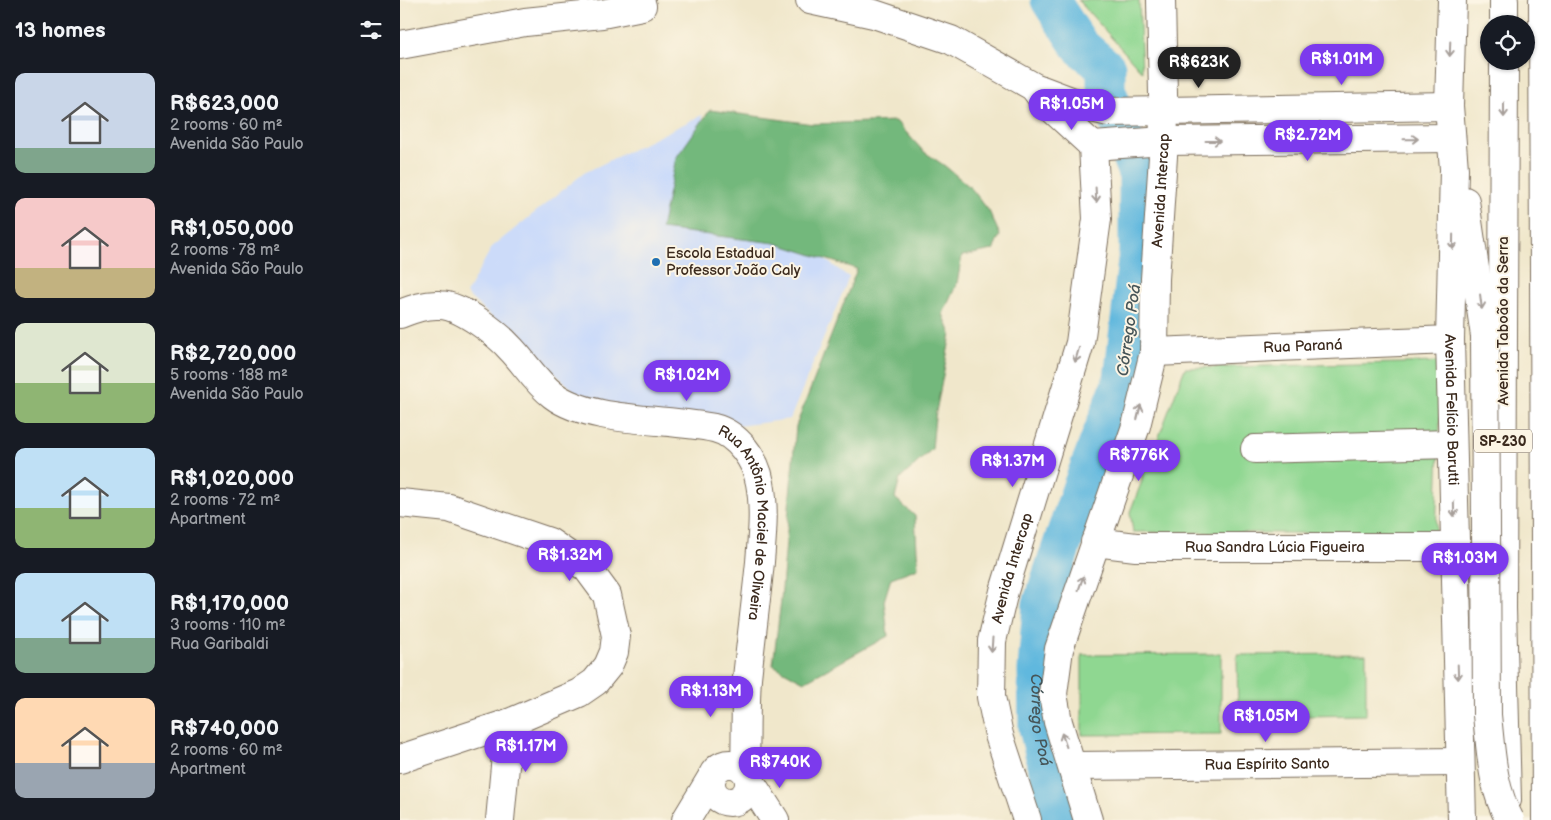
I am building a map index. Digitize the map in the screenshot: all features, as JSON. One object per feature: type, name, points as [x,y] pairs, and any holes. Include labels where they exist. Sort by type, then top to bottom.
[{"type":"main road","points":[[525,22],[576,0]]},
{"type":"main road","points":[[810,0],[874,14],[951,40],[1034,87],[1102,112],[1449,106]]},
{"type":"main road","name":"Avenida Intercap","points":[[1088,820],[1058,722],[1054,694],[1059,648],[1136,426],[1154,352],[1161,0]]},
{"type":"main road","name":"Avenida Felício Barutti","points":[[1452,0],[1449,106],[1454,169],[1450,340],[1462,820]]},
{"type":"main road","points":[[1504,0],[1504,15]]},
{"type":"main road","name":"SP-230","points":[[1543,0],[1546,820]]},
{"type":"main road","points":[[400,45],[525,22],[602,14],[645,2]]},
{"type":"main road","name":"Avenida Taboão da Serra","points":[[1504,70],[1502,608],[1509,820]]},
{"type":"main road","points":[[1034,87],[1045,102],[1101,146],[1159,141],[1451,138]]},
{"type":"main road","points":[[1333,107],[1342,115],[1345,123],[1342,133],[1334,140]]},
{"type":"main road","points":[[1366,107],[1360,114],[1359,123],[1361,132],[1368,140]]},
{"type":"main road","name":"Avenida Intercap","points":[[1027,820],[999,735],[991,697],[992,641],[1004,591],[1080,343],[1097,219],[1102,112]]},
{"type":"main road","points":[[1454,169],[1461,185],[1469,216],[1486,336],[1487,715],[1492,769],[1503,808],[1509,820]]},
{"type":"main road","name":"Rua Antônio Maciel de Oliveira","points":[[400,314],[423,306],[442,304],[489,328],[512,349],[535,378],[552,395],[570,405],[590,411],[675,421],[716,429],[735,439],[749,455],[760,482],[764,518],[747,679],[739,788]]},
{"type":"main road","name":"Rua Paraná","points":[[1154,352],[1450,340]]},
{"type":"main road","points":[[1255,449],[1452,444]]},
{"type":"main road","points":[[400,503],[449,508],[548,542],[587,568],[607,594],[616,636],[614,652],[608,666],[594,682],[579,693],[509,723],[400,759]]},
{"type":"main road","name":"Rua Sandra Lúcia Figueira","points":[[1095,542],[1136,547],[1454,547]]},
{"type":"main road","name":"Rua Antônio Maciel de Oliveira","points":[[686,820],[713,774],[747,679]]},
{"type":"main road","points":[[500,820],[509,723]]},
{"type":"main road","name":"Rua Espírito Santo","points":[[1073,766],[1460,762]]},
{"type":"main road","points":[[713,774],[726,763],[739,765],[739,788],[758,820]]},
{"type":"main road","points":[[695,820],[739,788]]},
{"type":"main road","points":[[739,788],[775,820]]},
{"type":"shaded area","name":"Escola Estadual Professor João Caly","points":[[702,115],[711,167],[716,181],[849,277],[790,419],[738,426],[605,407],[578,394],[466,294],[492,247],[584,173]]},
{"type":"green space","points":[[1078,0],[1139,0],[1142,72]]},
{"type":"green space","points":[[710,110],[813,124],[896,121],[923,151],[945,166],[971,188],[989,211],[1000,235],[993,250],[962,256],[957,283],[943,314],[951,334],[935,417],[932,449],[900,479],[895,498],[915,516],[918,568],[891,578],[884,601],[888,636],[804,682],[773,665],[781,600],[796,426],[857,269],[775,243],[661,229],[676,158]]},
{"type":"green space","points":[[1442,362],[1436,534],[1133,532],[1130,512],[1142,481],[1143,447],[1155,447],[1185,368]]},
{"type":"green space","points":[[1221,654],[1221,734],[1082,735],[1082,655]]},
{"type":"green space","points":[[1366,654],[1366,715],[1238,717],[1237,655]]},
{"type":"waterway","name":"Córrego Poá","points":[[1050,0],[1080,46],[1106,68],[1106,89],[1138,176],[1138,252],[1123,379],[1081,489],[1042,604],[1037,670],[1038,728],[1057,807],[1062,820]]},
{"type":"place","name":"Escola Estadual Professor João Caly","points":[[656,262]]}]
